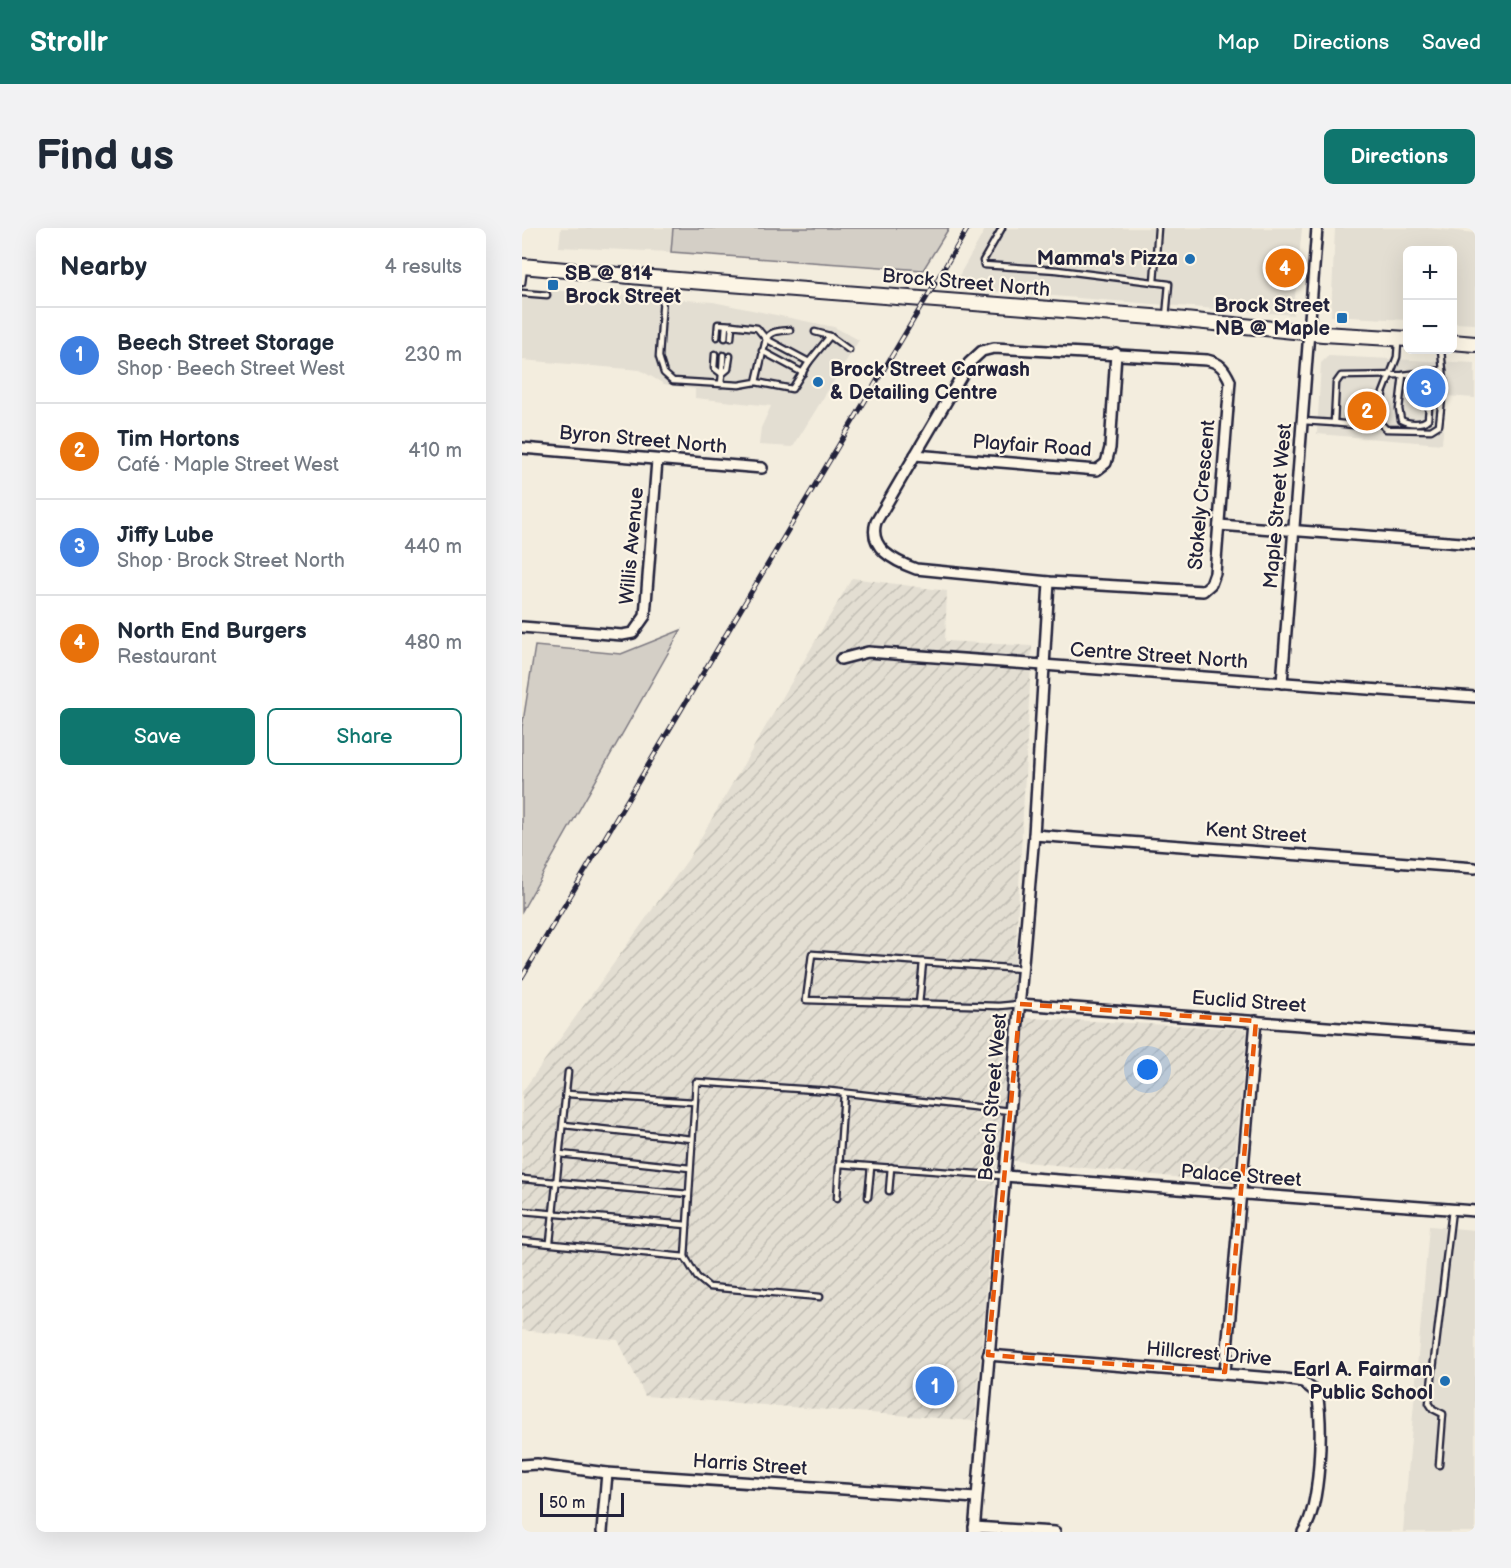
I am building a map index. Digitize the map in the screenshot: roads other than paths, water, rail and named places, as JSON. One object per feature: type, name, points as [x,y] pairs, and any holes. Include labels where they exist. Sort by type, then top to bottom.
[{"type":"main road","name":"Brock Street North","points":[[523,266],[1403,339]]},
{"type":"main road","points":[[1457,342],[1475,344]]},
{"type":"street","name":"Maple Street West","points":[[1282,683],[1317,228]]},
{"type":"street","name":"Stokely Crescent","points":[[994,348],[1116,353],[1207,360],[1217,363],[1224,369],[1230,381],[1215,573],[1211,584],[1203,591],[1049,582],[916,569],[902,564],[876,545],[873,538],[876,522],[915,455],[969,363],[982,351],[994,348]]},
{"type":"street","name":"Playfair Road","points":[[915,455],[1097,470],[1106,463],[1110,448],[1116,353]]},
{"type":"street","name":"Byron Street North","points":[[522,448],[762,468]]},
{"type":"street","name":"Willis Avenue","points":[[522,627],[622,635],[633,633],[645,616],[657,460]]},
{"type":"street","points":[[1219,525],[1475,544]]},
{"type":"street","name":"Beech Street West","points":[[974,1529],[1034,835],[1049,582]]},
{"type":"street","name":"Centre Street North","points":[[841,659],[868,652],[1475,697]]},
{"type":"street","name":"Kent Street","points":[[1034,835],[1475,868]]},
{"type":"street","name":"Euclid Street","points":[[1020,1004],[1475,1038]]},
{"type":"street","points":[[1225,1372],[1256,1021]]},
{"type":"street","name":"Palace Street","points":[[1004,1176],[1475,1211]]},
{"type":"street","name":"Hillcrest Drive","points":[[988,1354],[1225,1372],[1303,1382],[1317,1393],[1321,1414],[1319,1470],[1310,1522],[1303,1532]]},
{"type":"street","name":"Harris Street","points":[[522,1465],[537,1464],[607,1473],[976,1498]]},
{"type":"street","points":[[602,1532],[607,1473]]},
{"type":"street","points":[[974,1529],[1055,1532]]},
{"type":"lane","points":[[1002,228],[983,261],[984,265],[1057,270],[1169,284],[1166,318]]},
{"type":"lane","points":[[1154,282],[1158,228]]},
{"type":"lane","points":[[522,283],[523,266]]},
{"type":"lane","points":[[664,278],[659,357],[664,373],[673,381],[739,385],[756,382],[792,389],[809,362],[830,336]]},
{"type":"lane","points":[[522,293],[547,295]]},
{"type":"lane","points":[[717,337],[718,324],[757,328],[766,339],[809,362]]},
{"type":"lane","points":[[728,338],[729,325]]},
{"type":"lane","points":[[756,382],[762,351],[769,334],[790,330]]},
{"type":"lane","points":[[815,332],[830,336],[849,350]]},
{"type":"lane","points":[[1403,339],[1392,374],[1383,393],[1380,423],[1386,429],[1431,430],[1438,425],[1442,404],[1441,354]]},
{"type":"lane","points":[[762,351],[802,373]]},
{"type":"lane","points":[[715,354],[714,368],[722,374]]},
{"type":"lane","points":[[721,384],[723,355]]},
{"type":"lane","points":[[722,374],[728,369],[730,356]]},
{"type":"lane","points":[[1430,370],[1430,378]]},
{"type":"lane","points":[[1334,423],[1336,383],[1341,376],[1403,375],[1443,370]]},
{"type":"lane","points":[[1403,375],[1399,409],[1401,420],[1406,423],[1425,422],[1428,419],[1430,396]]},
{"type":"lane","points":[[1303,421],[1354,424]]},
{"type":"lane","points":[[1020,1004],[999,1006],[806,1000],[812,954],[1023,969]]},
{"type":"lane","points":[[919,1004],[923,962]]},
{"type":"lane","points":[[550,1242],[568,1072]]},
{"type":"lane","points":[[820,1297],[709,1287],[697,1277],[684,1257],[696,1082],[844,1093],[1010,1111]]},
{"type":"lane","points":[[837,1198],[844,1093]]},
{"type":"lane","points":[[567,1094],[694,1102]]},
{"type":"lane","points":[[564,1125],[692,1139]]},
{"type":"lane","points":[[560,1154],[690,1168]]},
{"type":"lane","points":[[839,1164],[1004,1176]]},
{"type":"lane","points":[[868,1197],[871,1167]]},
{"type":"lane","points":[[889,1191],[891,1167]]},
{"type":"lane","points":[[522,1179],[688,1194]]},
{"type":"lane","points":[[1439,1465],[1443,1414],[1429,1403],[1452,1210]]},
{"type":"lane","points":[[522,1211],[687,1225]]},
{"type":"lane","points":[[522,1241],[684,1257]]},
{"type":"railway","points":[[522,977],[968,228]]},
{"type":"place","name":"Mamma's Pizza","points":[[1190,259]]},
{"type":"place","name":"North End Burgers","points":[[1285,268]]},
{"type":"place","name":"SB @ 814 Brock Street","points":[[553,285]]},
{"type":"place","name":"Brock Street NB @ Maple","points":[[1342,318]]},
{"type":"place","name":"Brock Street Carwash & Detailing Centre","points":[[818,382]]},
{"type":"place","name":"Jiffy Lube","points":[[1426,388]]},
{"type":"place","name":"Tim Hortons","points":[[1367,411]]},
{"type":"place","name":"Earl A. Fairman Public School","points":[[1445,1381]]},
{"type":"place","name":"Beech Street Storage","points":[[935,1386]]}]
